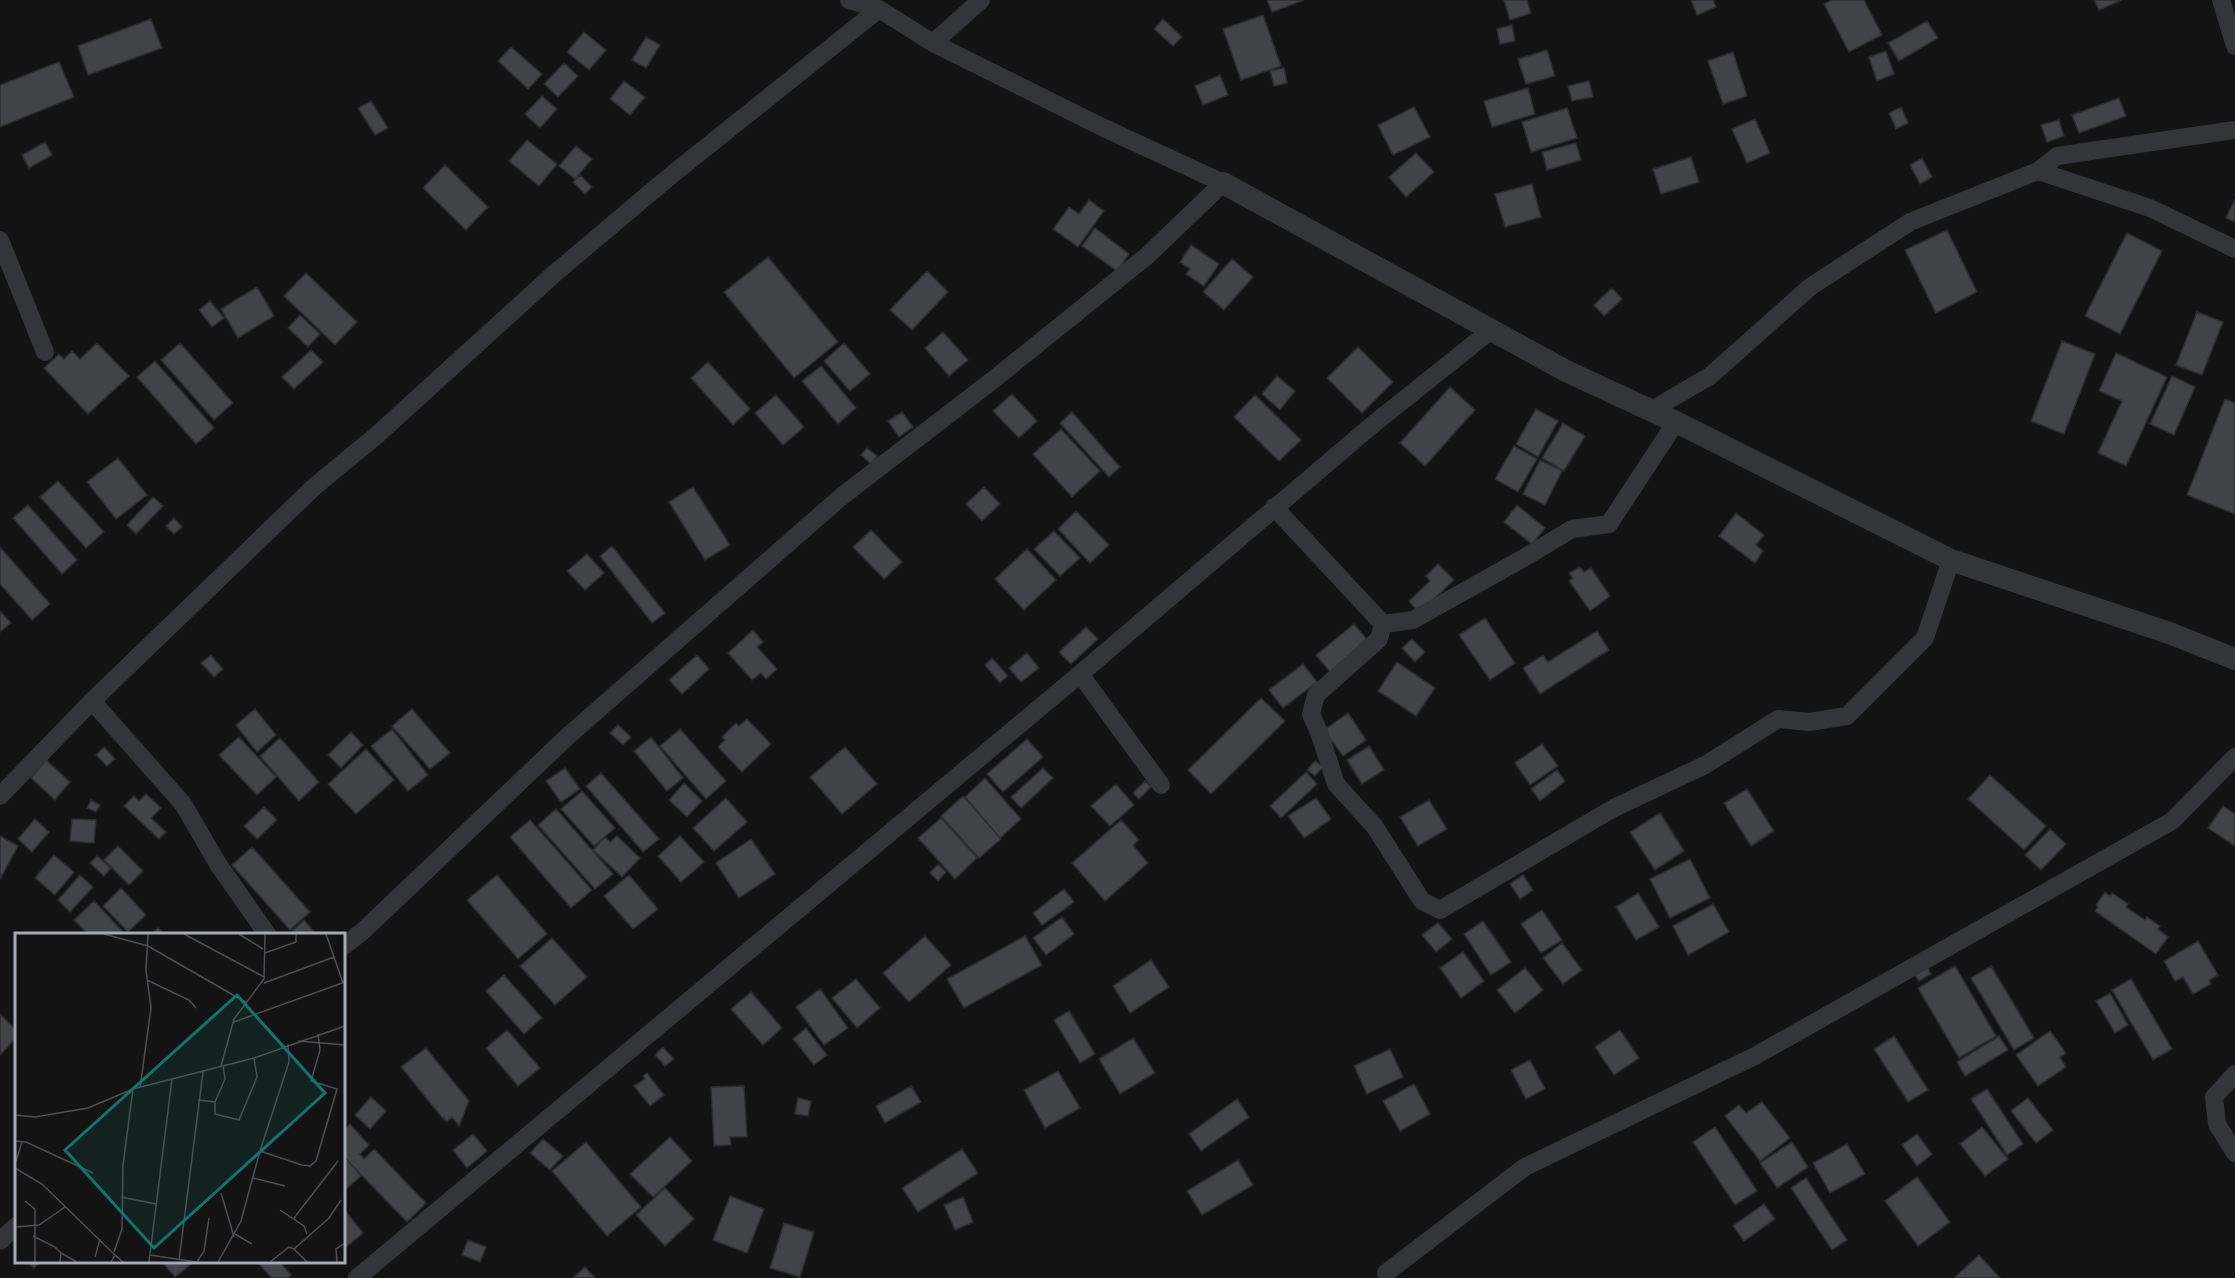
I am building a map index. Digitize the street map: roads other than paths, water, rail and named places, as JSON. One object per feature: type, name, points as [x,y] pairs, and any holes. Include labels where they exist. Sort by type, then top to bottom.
[{"type":"street","points":[[849,0],[879,9],[933,43],[1104,128],[1223,183],[1566,371],[1676,422],[1951,560],[2172,634],[2235,659]]},
{"type":"street","points":[[933,43],[981,0]]},
{"type":"street","points":[[2221,0],[2235,46]]},
{"type":"street","points":[[0,796],[92,701],[314,487],[377,435],[554,274],[669,177],[879,9]]},
{"type":"street","points":[[1650,411],[1710,376],[1810,287],[1910,222],[2038,171],[2056,156],[2235,130]]},
{"type":"street","points":[[2038,171],[2150,208],[2235,249]]},
{"type":"street","points":[[345,945],[363,931],[568,736],[841,497],[993,380],[1148,255],[1223,183]]},
{"type":"street","points":[[0,240],[45,352]]},
{"type":"street","points":[[357,1278],[1080,674],[1274,507],[1490,331]]},
{"type":"street","points":[[1383,624],[1413,620],[1572,529],[1609,524],[1676,422]]},
{"type":"street","points":[[1274,507],[1383,624]]},
{"type":"street","points":[[1383,624],[1379,639],[1316,695],[1311,714],[1320,732],[1336,784],[1375,827],[1422,901],[1440,910],[1614,808],[1705,765],[1778,719],[1809,722],[1847,716],[1924,638],[1951,560]]},
{"type":"street","points":[[1080,674],[1161,785]]},
{"type":"street","points":[[92,701],[183,804],[218,864],[266,933]]},
{"type":"street","points":[[1384,1276],[1525,1167],[1755,1056],[2172,820],[2235,757]]},
{"type":"street","points":[[2235,1074],[2214,1097],[2217,1124],[2235,1153]]},
{"type":"street","points":[[0,1241],[15,1227]]}]
